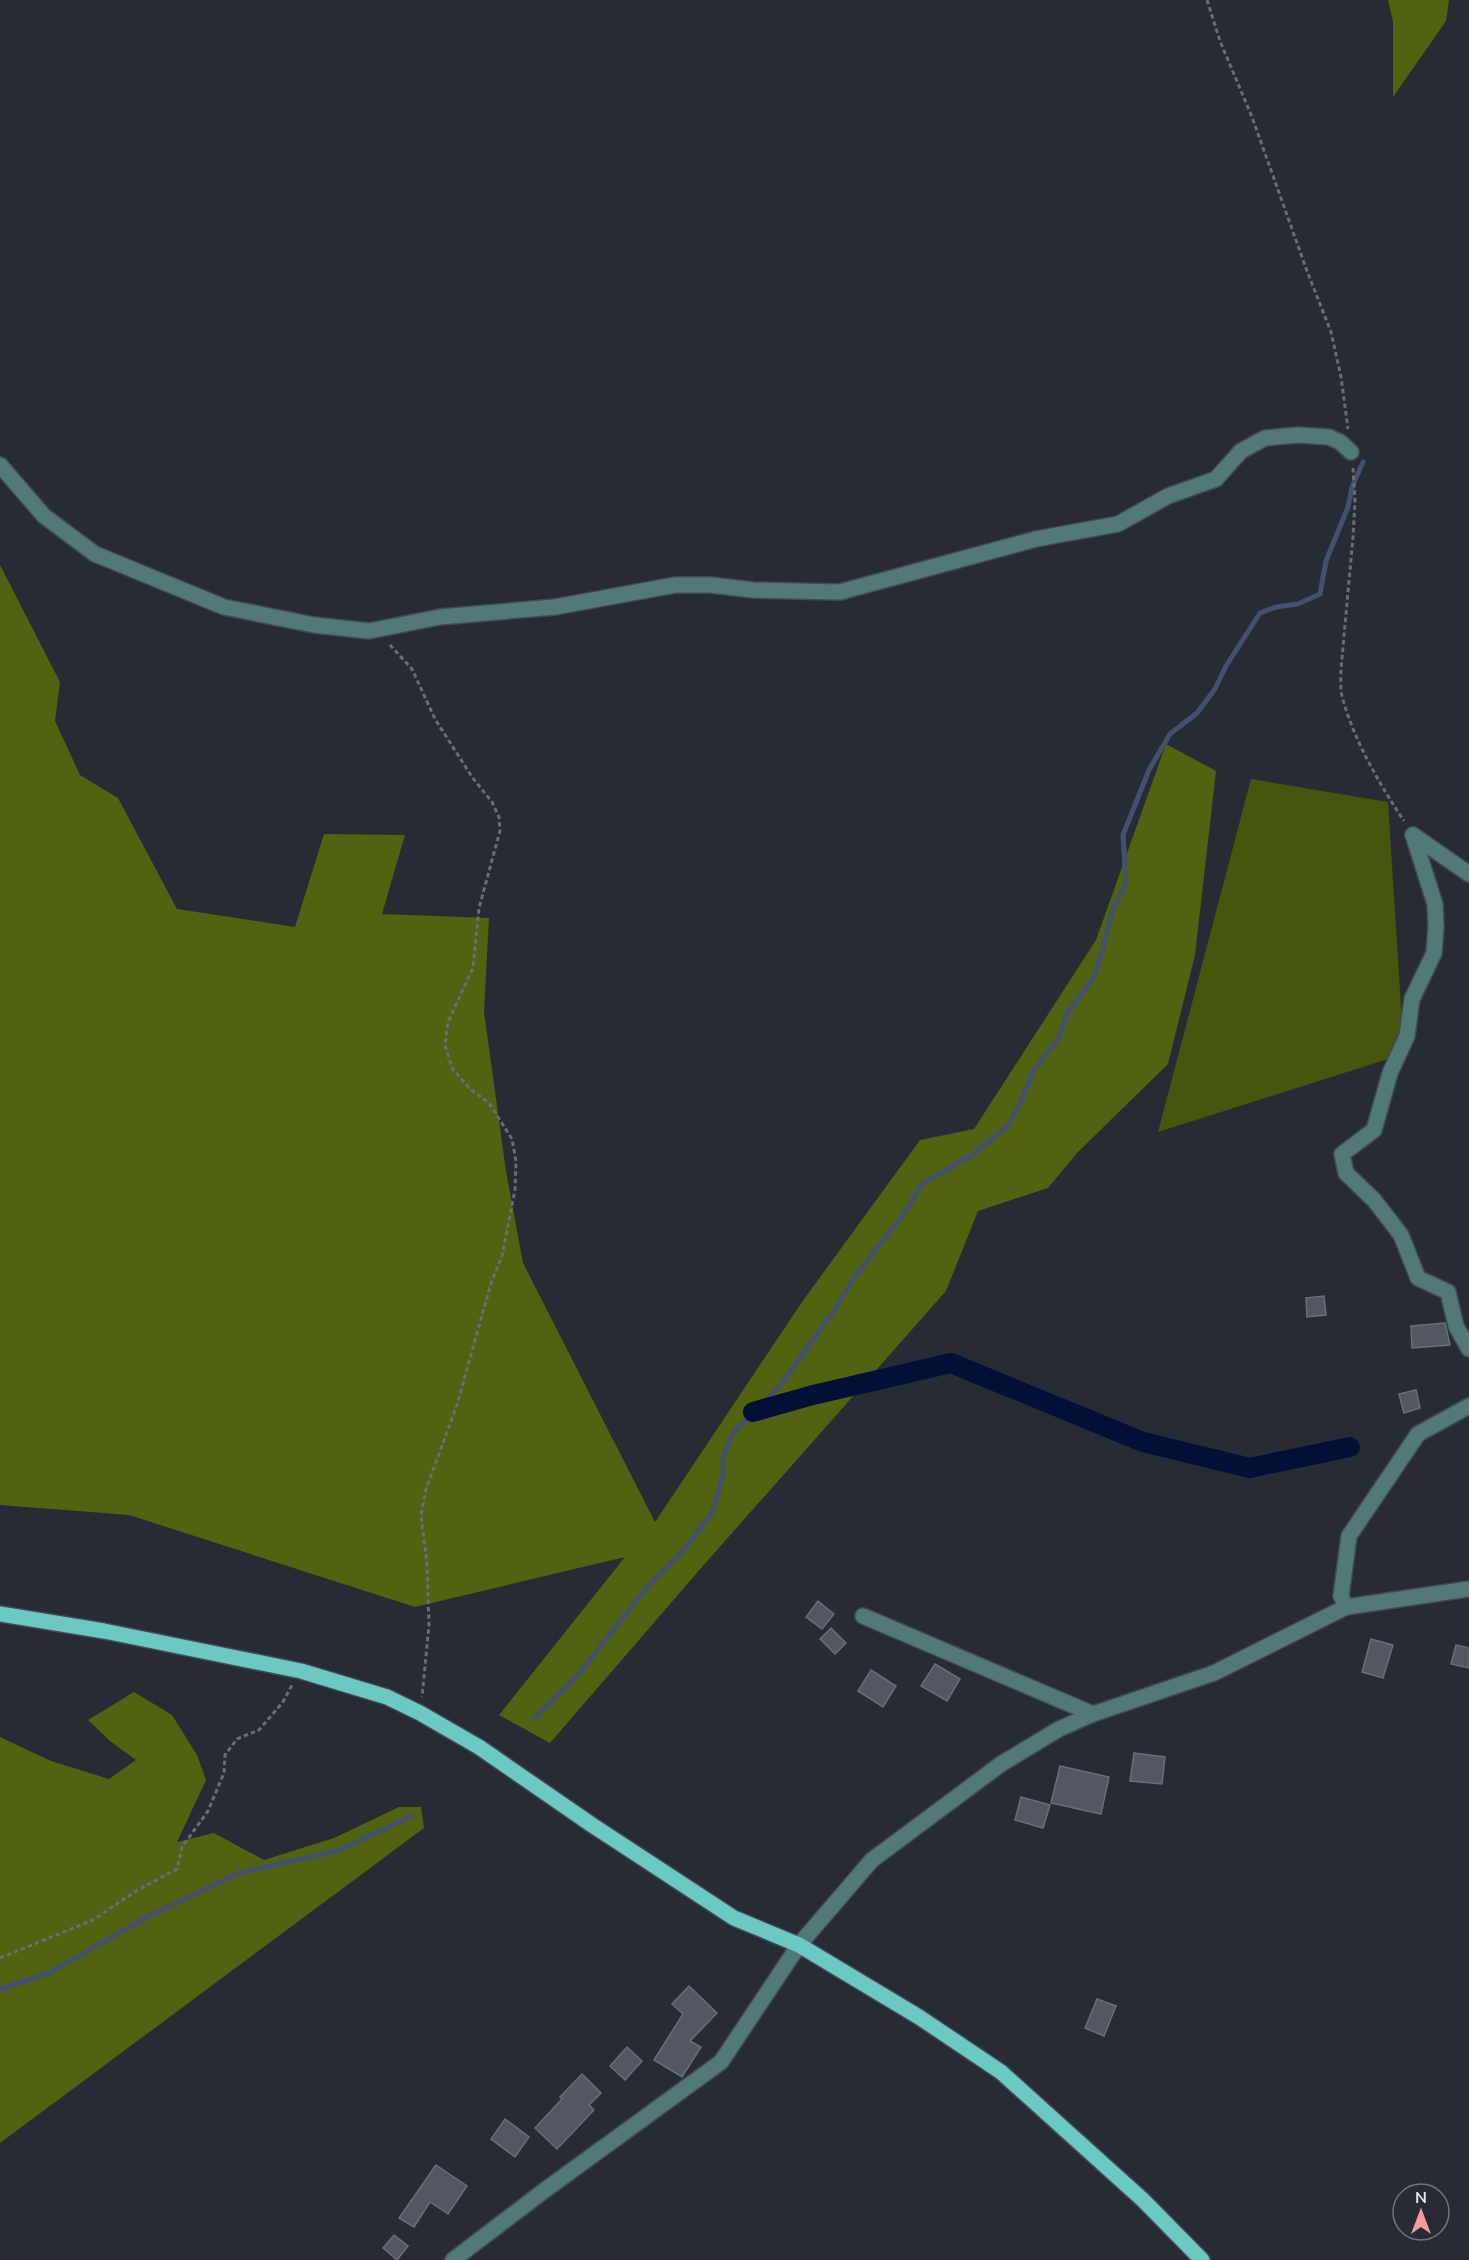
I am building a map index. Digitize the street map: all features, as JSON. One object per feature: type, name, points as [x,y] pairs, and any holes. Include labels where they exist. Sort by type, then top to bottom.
[{"type":"main road","points":[[0,1614],[104,1631],[300,1671],[387,1697],[420,1713],[479,1746],[592,1825],[734,1918],[799,1945],[919,2017],[1001,2072],[1143,2200],[1202,2260]]},
{"type":"street","points":[[0,465],[44,516],[95,554],[224,607],[314,625],[369,631],[440,617],[555,607],[675,585],[840,592],[1036,539],[1118,524],[1168,496],[1216,479],[1241,451],[1265,438],[1298,435],[1329,437],[1340,442],[1352,452]]},
{"type":"street","points":[[1469,874],[1413,835],[1435,904],[1434,953],[1412,999],[1407,1036],[1390,1073],[1374,1130],[1342,1154],[1346,1173],[1374,1200],[1401,1235],[1418,1278],[1448,1292],[1456,1326],[1469,1350]]},
{"type":"street","points":[[1346,1607],[1341,1596],[1349,1536],[1418,1434],[1469,1406]]},
{"type":"street","points":[[453,2260],[721,2062],[799,1945],[872,1860],[1001,1764],[1059,1729],[1093,1714],[1214,1673],[1346,1607],[1469,1589]]},
{"type":"street","points":[[863,1616],[1093,1714]]},
{"type":"path","points":[[369,631],[384,639],[412,669],[435,719],[472,777],[492,802],[499,817],[500,831],[479,908],[473,968],[448,1022],[445,1045],[452,1068],[468,1088],[489,1103],[512,1139],[516,1161],[515,1190],[502,1256],[490,1283],[457,1405],[426,1489],[421,1516],[429,1625],[420,1713]]},
{"type":"path","points":[[0,1958],[93,1920],[136,1891],[177,1869],[182,1847],[208,1811],[224,1773],[225,1755],[237,1738],[259,1730],[283,1702],[300,1671]]},
{"type":"green space","points":[[1388,0],[1449,0],[1446,21],[1393,97],[1393,21]]},
{"type":"green space","points":[[0,565],[60,682],[55,721],[80,775],[118,798],[177,909],[295,927],[324,834],[405,835],[382,914],[489,918],[484,1012],[506,1171],[523,1263],[655,1522],[802,1302],[920,1140],[974,1129],[1096,940],[1166,744],[1216,771],[1195,955],[1168,1064],[1077,1153],[1048,1188],[978,1211],[946,1291],[550,1743],[499,1715],[625,1557],[415,1607],[129,1515],[0,1505]]},
{"type":"green space","points":[[1251,779],[1388,802],[1404,1054],[1158,1132]]},
{"type":"green space","points":[[134,1692],[172,1715],[197,1755],[206,1780],[177,1842],[214,1833],[264,1860],[334,1838],[399,1807],[421,1807],[424,1828],[0,2143],[0,1737],[51,1761],[109,1779],[136,1760],[110,1741],[88,1720]]},
{"type":"building","points":[[1324,1296],[1326,1315],[1307,1317],[1306,1298]]},
{"type":"building","points":[[1445,1323],[1450,1345],[1412,1348],[1411,1326]]},
{"type":"building","points":[[1416,1390],[1420,1408],[1404,1413],[1399,1394]]},
{"type":"building","points":[[818,1601],[834,1614],[822,1629],[806,1617]]},
{"type":"building","points":[[831,1628],[846,1643],[835,1654],[820,1639]]},
{"type":"building","points":[[1371,1639],[1393,1645],[1383,1678],[1362,1672]]},
{"type":"building","points":[[1456,1645],[1469,1648],[1469,1668],[1451,1664]]},
{"type":"building","points":[[935,1664],[960,1679],[947,1701],[921,1686]]},
{"type":"building","points":[[871,1670],[896,1686],[883,1707],[858,1691]]},
{"type":"building","points":[[1134,1753],[1165,1757],[1162,1784],[1130,1781]]},
{"type":"building","points":[[1060,1766],[1109,1777],[1101,1814],[1051,1803]]},
{"type":"building","points":[[1021,1797],[1050,1805],[1043,1828],[1015,1820]]},
{"type":"building","points":[[689,1986],[717,2013],[690,2041],[701,2047],[682,2077],[654,2060],[683,2014],[672,2004]]},
{"type":"building","points":[[1097,1999],[1116,2006],[1104,2036],[1085,2028]]},
{"type":"building","points":[[627,2047],[642,2061],[625,2080],[610,2066]]},
{"type":"building","points":[[582,2074],[601,2093],[589,2105],[594,2110],[557,2149],[535,2128]]},
{"type":"building","points":[[505,2119],[529,2137],[515,2157],[491,2139]]},
{"type":"building","points":[[436,2165],[467,2186],[448,2214],[430,2202],[414,2227],[399,2218]]},
{"type":"building","points":[[394,2235],[408,2246],[397,2260],[383,2248]]},
{"type":"waterway","points":[[535,1718],[577,1676],[648,1586],[681,1553],[712,1513],[723,1476],[723,1457],[734,1432],[778,1388],[831,1315],[854,1278],[905,1212],[922,1184],[972,1155],[1007,1127],[1020,1104],[1033,1071],[1058,1039],[1067,1014],[1094,977],[1111,914],[1126,883],[1123,835],[1149,770],[1170,734],[1197,713],[1215,689],[1226,666],[1260,613],[1276,607],[1298,604],[1320,594],[1326,561],[1363,462]]},
{"type":"waterway","points":[[753,1412],[813,1395],[951,1363],[1143,1442],[1250,1468],[1350,1447]]},
{"type":"waterway","points":[[0,1989],[49,1973],[145,1918],[239,1873],[340,1850],[413,1815]]}]
